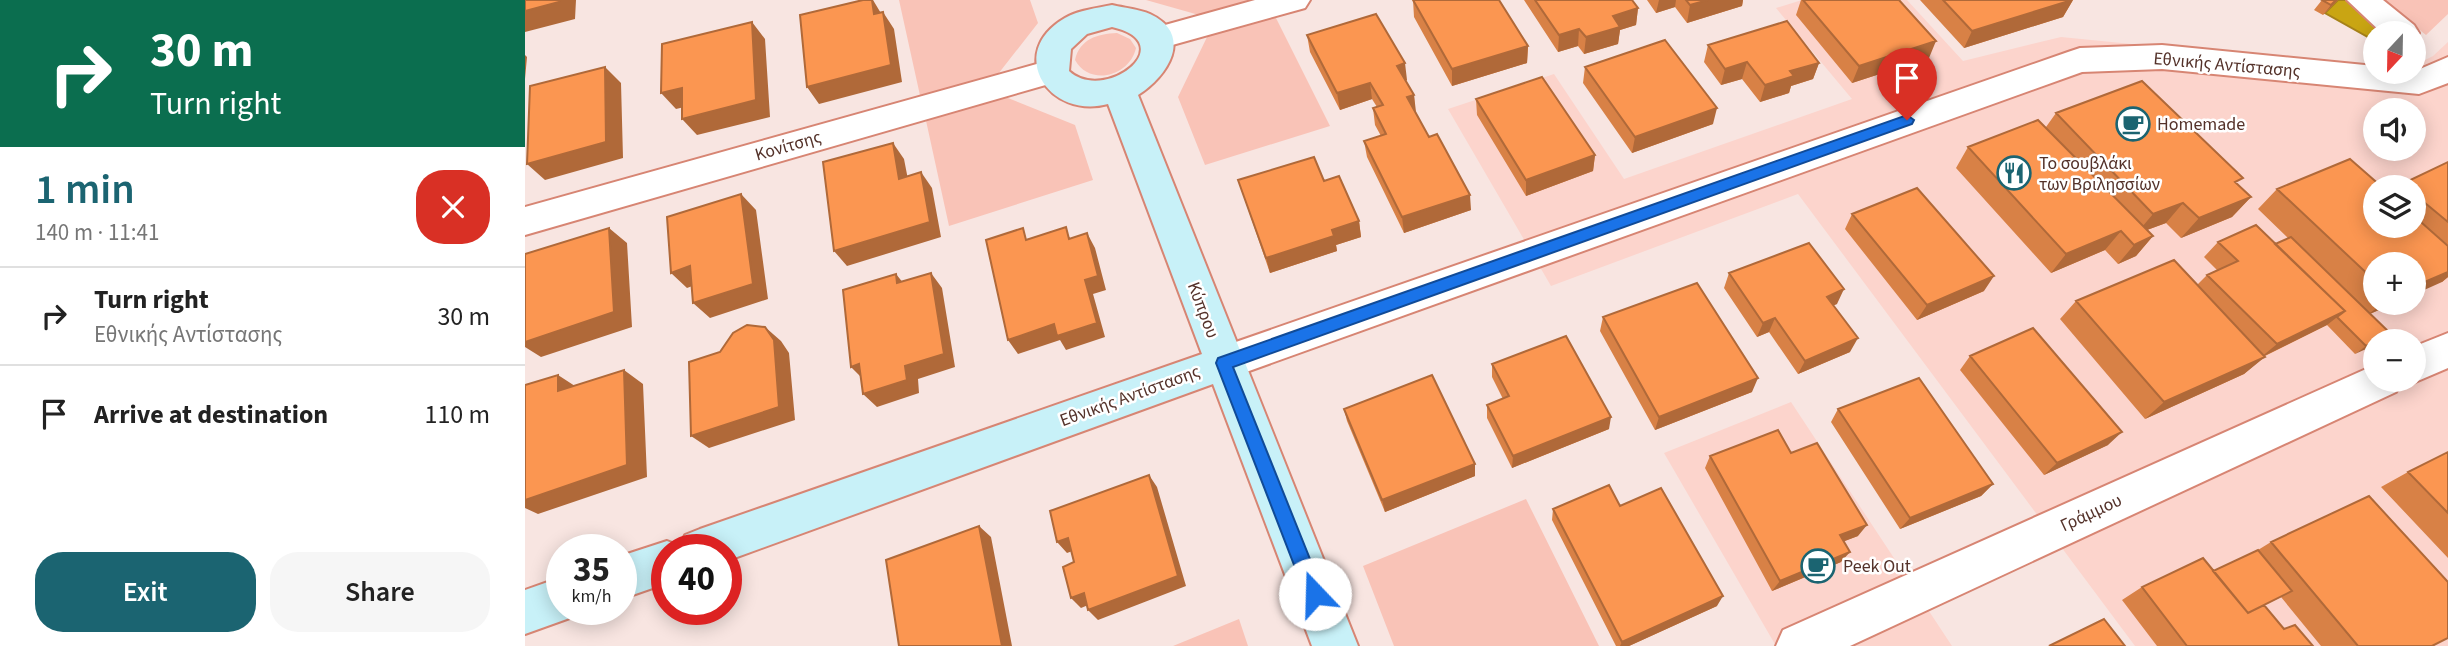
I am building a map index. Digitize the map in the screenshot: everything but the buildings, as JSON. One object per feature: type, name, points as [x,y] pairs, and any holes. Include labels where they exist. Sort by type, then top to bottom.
[{"type":"street","points":[[1158,38],[1294,0]]},
{"type":"street","points":[[2363,0],[2388,21]]},
{"type":"street","points":[[1092,9],[1141,22],[1158,38],[1159,53],[1153,68],[1138,81],[1119,90],[1097,94],[1077,92],[1061,84],[1051,72],[1049,59],[1053,46],[1092,9]]},
{"type":"street","points":[[2426,51],[2448,69]]},
{"type":"street","name":"Εθνικής Αντίστασης","points":[[742,535],[2080,60],[2162,57],[2419,82],[2448,69]]},
{"type":"street","name":"Κονίτσης","points":[[525,221],[1051,72]]},
{"type":"street","name":"Κύπρου","points":[[1119,90],[1335,646]]},
{"type":"street","points":[[2426,360],[2448,350]]},
{"type":"street","name":"Γράμμου","points":[[1799,646],[2363,389]]},
{"type":"street","points":[[525,612],[546,605]]},
{"type":"shaded area","points":[[899,0],[1030,0],[1038,23],[995,78],[921,100]]},
{"type":"shaded area","points":[[1146,0],[1258,0],[1199,15]]},
{"type":"shaded area","points":[[1802,0],[1907,0],[1963,61],[2061,37],[2363,67],[2363,84],[2426,84],[2426,60],[2448,42],[2448,646],[2135,646],[1798,194],[1551,286],[1448,109],[1554,74],[1624,179],[1852,99],[1776,8]]},
{"type":"shaded area","points":[[2338,0],[2352,0],[2378,21],[2363,21],[2363,34],[2325,13]]},
{"type":"shaded area","points":[[2382,0],[2448,0],[2448,14],[2426,35],[2426,21],[2408,21]]},
{"type":"shaded area","points":[[1275,16],[1330,126],[1205,165],[1178,97],[1208,35]]},
{"type":"shaded area","points":[[1117,33],[1130,39],[1136,48],[1132,58],[1118,71],[1109,75],[1090,73],[1075,60],[1085,42],[1096,36]]},
{"type":"shaded area","points":[[998,94],[1075,125],[1093,180],[949,226],[925,116]]},
{"type":"shaded area","points":[[1791,402],[1952,646],[1776,646],[1664,453]]},
{"type":"shaded area","points":[[1526,499],[1599,646],[1394,646],[1363,566]]},
{"type":"shaded area","points":[[1239,619],[1248,646],[1173,646]]},
{"type":"place","name":"Homemade","points":[[2133,124]]},
{"type":"place","name":"Το σουβλάκι των Βριλησσίων","points":[[2014,173]]},
{"type":"place","name":"Peek Out","points":[[1818,566]]},
{"type":"route","points":[[1315,594],[1224,363],[1907,120]]}]
